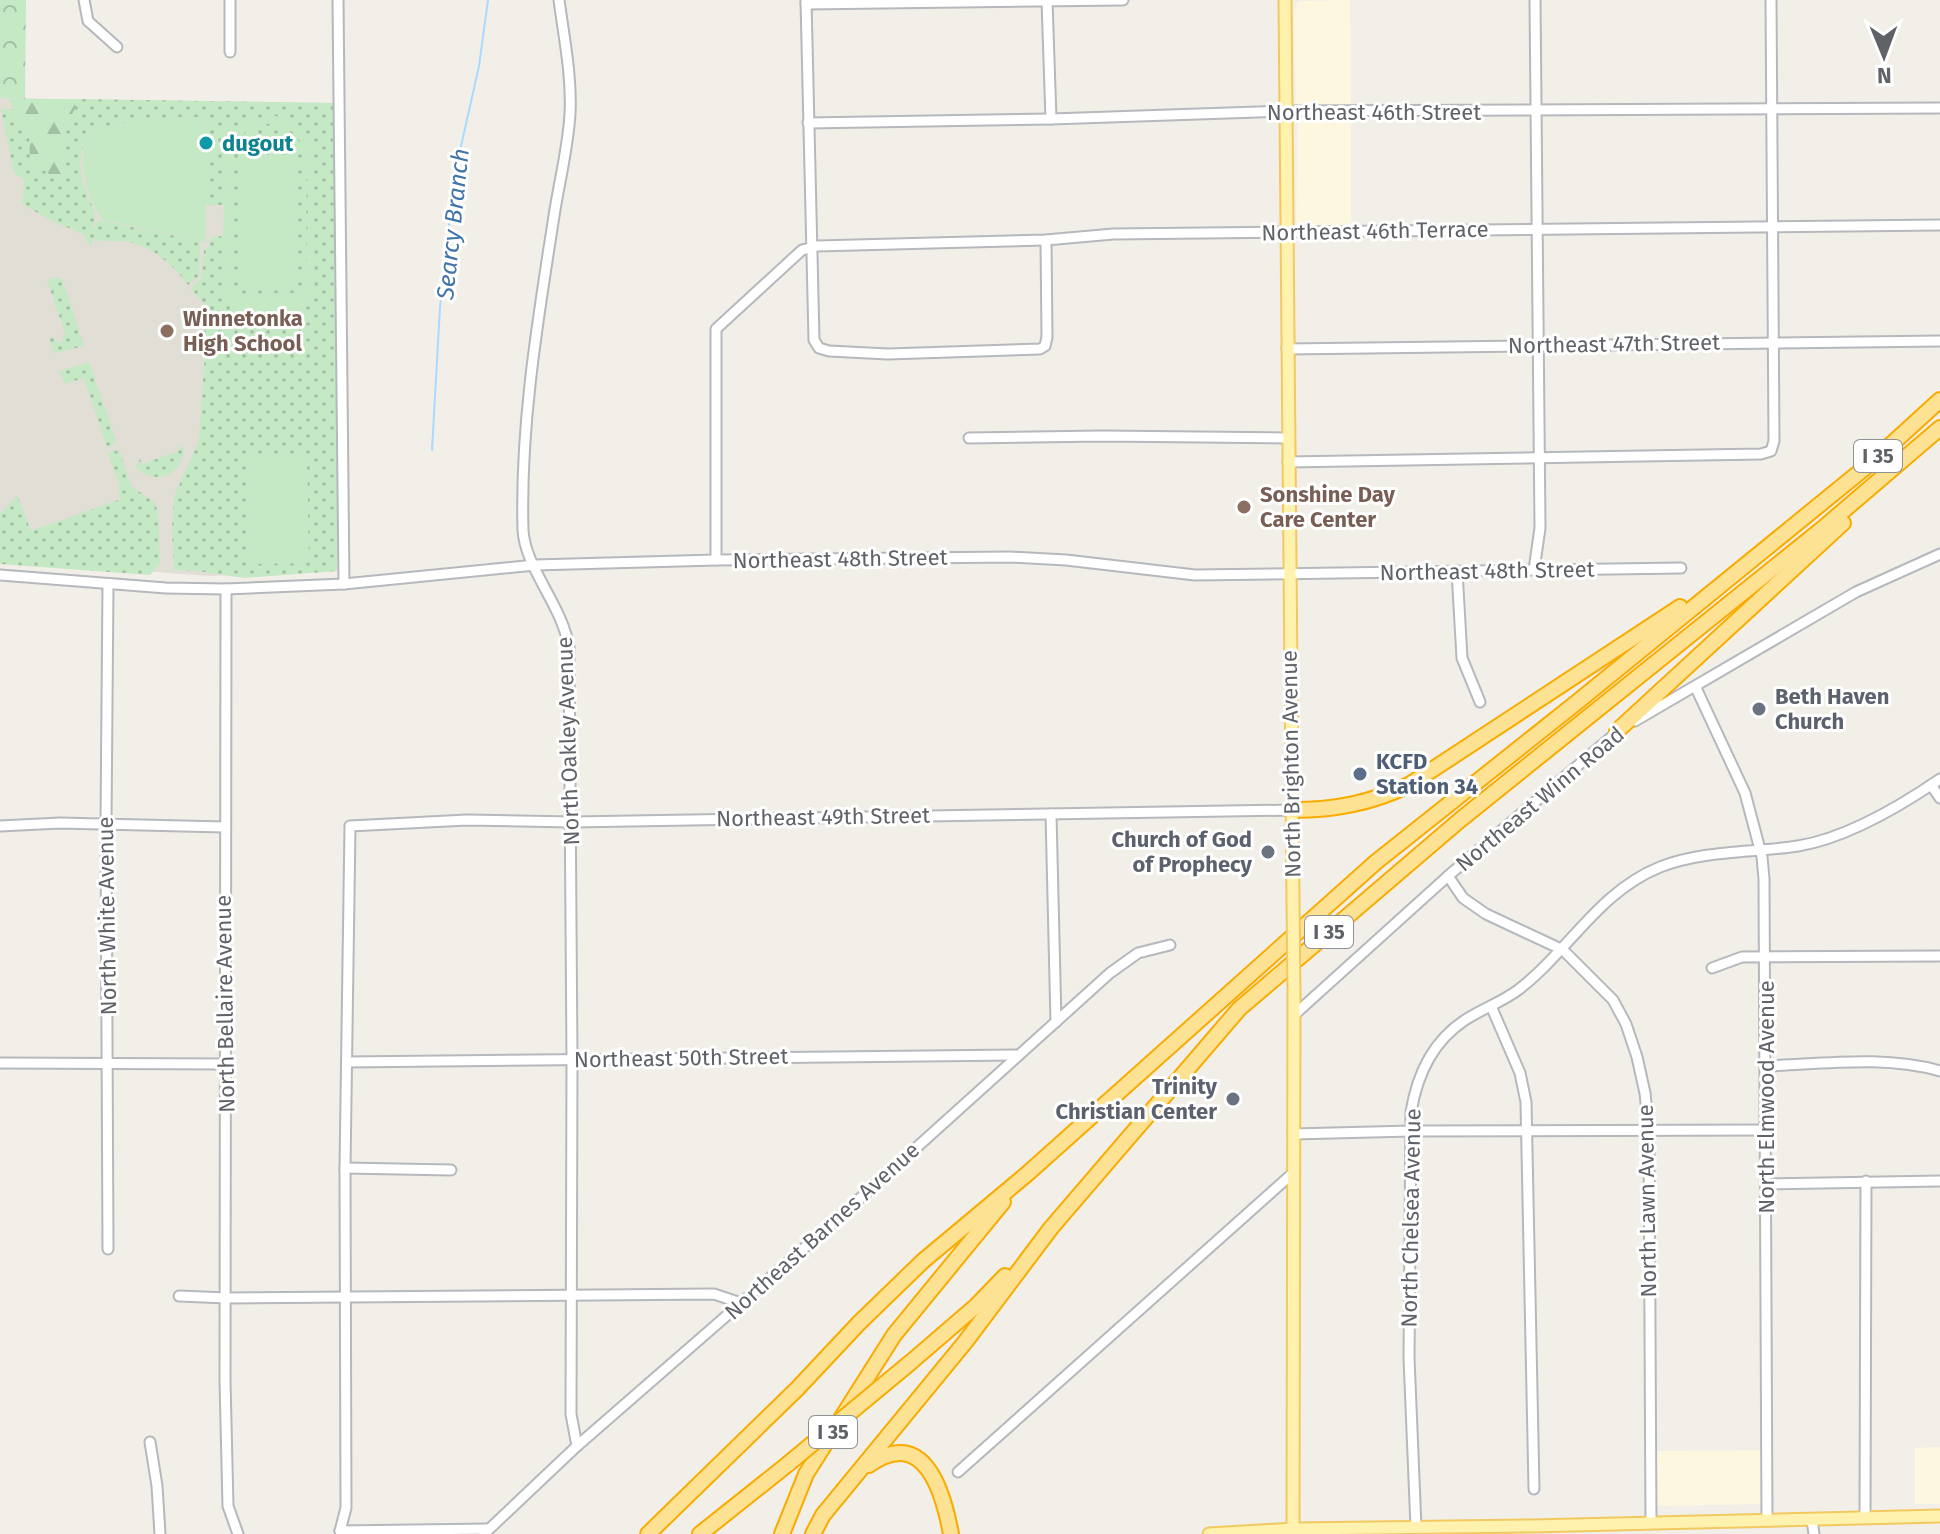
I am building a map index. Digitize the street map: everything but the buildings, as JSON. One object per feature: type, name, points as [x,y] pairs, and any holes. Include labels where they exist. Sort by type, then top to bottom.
[{"type":"highway","name":"I 35","points":[[782,1534],[806,1474],[894,1335],[1027,1174],[1376,862],[1872,462],[1940,400]]},
{"type":"highway","name":"I 35","points":[[813,1534],[823,1515],[966,1341],[1051,1228],[1239,1009],[1460,820],[1888,474],[1940,428]]},
{"type":"highway","points":[[1617,731],[1867,501],[1888,474]]},
{"type":"highway","points":[[1293,810],[1346,807],[1409,785],[1735,572]]},
{"type":"highway","points":[[648,1534],[797,1389],[901,1281],[1027,1174]]},
{"type":"highway","points":[[700,1534],[976,1306],[1051,1228]]},
{"type":"highway","points":[[855,1475],[887,1454],[914,1455],[927,1468],[936,1484],[951,1534]]},
{"type":"main road","name":"North Brighton Avenue","points":[[1285,0],[1293,810],[1294,1532]]},
{"type":"main road","points":[[1209,1534],[1416,1527],[1532,1530],[1651,1523],[1940,1516]]},
{"type":"street","points":[[84,0],[88,21],[117,47]]},
{"type":"street","points":[[230,0],[230,52]]},
{"type":"street","points":[[338,0],[344,584]]},
{"type":"street","name":"North Oakley Avenue","points":[[559,0],[569,71],[570,114],[534,350],[526,441],[523,531],[528,552],[560,613],[569,647],[572,822],[571,1414],[577,1446]]},
{"type":"street","points":[[1046,240],[1045,346],[1040,349],[888,354],[819,348],[814,340],[806,2],[1123,0]]},
{"type":"street","points":[[1534,570],[1540,528],[1535,0]]},
{"type":"street","points":[[1288,462],[1761,454],[1771,451],[1774,441],[1771,0]]},
{"type":"street","points":[[1047,1],[1051,119]]},
{"type":"street","name":"Northeast 46th Street","points":[[808,123],[1286,111],[1940,108]]},
{"type":"street","name":"Northeast 46th Terrace","points":[[811,248],[1046,240],[1113,234],[1940,225]]},
{"type":"street","points":[[716,560],[716,329],[772,275],[802,250],[811,248]]},
{"type":"street","name":"Northeast 47th Street","points":[[1287,349],[1940,341]]},
{"type":"street","points":[[969,438],[1288,438]]},
{"type":"street","name":"Northeast Winn Road","points":[[1294,1015],[1448,876],[1617,731],[1696,688],[1856,592],[1940,554]]},
{"type":"street","name":"Northeast 48th Street","points":[[0,575],[166,588],[226,589],[344,584],[535,565],[716,560],[1010,557],[1066,560],[1195,575],[1681,568]]},
{"type":"street","points":[[1457,571],[1462,658],[1480,702]]},
{"type":"street","name":"North White Avenue","points":[[108,584],[108,1249]]},
{"type":"street","name":"North Bellaire Avenue","points":[[226,589],[226,1419],[228,1506],[238,1534]]},
{"type":"street","name":"North Elmwood Avenue","points":[[1696,688],[1745,793],[1764,879],[1767,1521]]},
{"type":"street","name":"North Chelsea Avenue","points":[[1416,1527],[1409,1358],[1411,1112],[1416,1088],[1434,1049],[1463,1021],[1513,993],[1542,969],[1609,898],[1658,868],[1703,855],[1799,846],[1842,835],[1940,779]]},
{"type":"street","points":[[1931,785],[1940,798]]},
{"type":"street","name":"Northeast 49th Street","points":[[347,1062],[350,826],[467,820],[572,822],[1293,810]]},
{"type":"street","points":[[1051,814],[1056,1022]]},
{"type":"street","points":[[0,826],[106,824],[224,827]]},
{"type":"street","name":"North Lawn Avenue","points":[[1448,876],[1463,898],[1486,914],[1563,950],[1606,992],[1626,1024],[1642,1075],[1649,1132],[1651,1523]]},
{"type":"street","name":"Northeast Barnes Avenue","points":[[486,1532],[577,1446],[837,1220],[1110,973],[1138,953],[1170,945]]},
{"type":"street","points":[[1712,968],[1742,957],[1940,956]]},
{"type":"street","points":[[1491,1006],[1523,1082],[1527,1131],[1534,1489]]},
{"type":"street","name":"Northeast 50th Street","points":[[347,1062],[1016,1055]]},
{"type":"street","points":[[347,1062],[346,1508],[338,1532],[486,1532]]},
{"type":"street","points":[[0,1063],[226,1064]]},
{"type":"street","points":[[1766,1066],[1879,1063],[1923,1066],[1940,1071]]},
{"type":"street","points":[[1293,1134],[1766,1130]]},
{"type":"street","points":[[345,1168],[451,1170]]},
{"type":"street","points":[[958,1472],[1293,1173]]},
{"type":"street","points":[[1865,1517],[1866,1181]]},
{"type":"street","points":[[1766,1184],[1940,1181]]},
{"type":"street","points":[[179,1296],[714,1294],[741,1303]]},
{"type":"street","points":[[150,1442],[160,1534]]},
{"type":"street","points":[[1812,1520],[1814,1534]]},
{"type":"shaded area","points":[[1350,0],[1351,108],[1300,107],[1296,104],[1294,12],[1297,3]]},
{"type":"shaded area","name":"Winnetonka High School","points":[[0,98],[335,103],[334,571],[209,576],[0,560]]},
{"type":"shaded area","points":[[1351,114],[1351,228],[1301,228],[1296,223],[1298,119],[1301,116]]},
{"type":"shaded area","points":[[1940,1447],[1940,1504],[1915,1504],[1915,1448]]},
{"type":"shaded area","points":[[1764,1450],[1764,1504],[1656,1506],[1655,1451]]},
{"type":"green space","points":[[0,0],[26,0],[25,99],[0,98]]},
{"type":"green space","points":[[9,99],[72,99],[76,107],[66,132],[65,175],[59,183],[34,166],[30,157],[29,134],[22,128]]},
{"type":"green space","points":[[72,99],[335,103],[337,571],[244,578],[174,570],[174,497],[199,440],[206,338],[197,308],[217,333],[206,306],[191,289],[202,277],[204,249],[209,247],[211,237],[223,236],[224,205],[205,205],[208,123],[200,117],[130,119],[115,128],[87,126],[80,162],[82,182],[95,212],[93,231],[98,220],[200,241],[199,276],[188,285],[166,261],[149,249],[129,242],[93,238],[91,247],[83,234],[22,204],[24,180],[14,173],[1,109],[73,112]]},
{"type":"green space","points":[[276,116],[301,128],[313,151],[315,282],[310,299],[301,312],[289,321],[276,324],[262,324],[248,318],[236,309],[226,294],[223,123],[231,123],[232,133],[249,119]],"holes":[[[262,124],[279,125],[293,132],[304,152],[308,229],[303,293],[235,294],[233,289],[233,150],[245,132]]]},
{"type":"green space","points":[[200,117],[208,124],[205,242],[104,220],[90,196],[84,174],[83,152],[87,128],[115,128],[130,119]]},
{"type":"green space","points":[[240,155],[297,155],[297,286],[240,286]]},
{"type":"green space","points":[[62,279],[84,346],[54,353],[49,338],[58,343],[65,333],[47,280]]},
{"type":"green space","points":[[89,362],[116,441],[112,446],[107,447],[84,378],[64,384],[60,371]]},
{"type":"green space","points":[[178,446],[184,448],[179,465],[167,475],[151,476],[136,467],[140,459],[142,464],[179,451]]},
{"type":"green space","points":[[114,450],[120,452],[131,486],[154,502],[158,511],[160,563],[150,575],[0,564],[0,514],[17,495],[31,531],[121,499],[108,454]]},
{"type":"green space","points":[[307,456],[309,563],[248,564],[246,457]]},
{"type":"waterway","name":"Searcy Branch","points":[[432,450],[440,307],[455,173],[479,66],[488,0]]},
{"type":"place","name":"dugout","points":[[206,143]]},
{"type":"place","name":"Winnetonka High School","points":[[167,331]]},
{"type":"place","name":"Sonshine Day Care Center","points":[[1244,507]]},
{"type":"place","name":"Beth Haven Church","points":[[1759,709]]},
{"type":"place","name":"KCFD Station 34","points":[[1360,774]]},
{"type":"place","name":"Church of God of Prophecy","points":[[1268,852]]},
{"type":"place","name":"Trinity Christian Center","points":[[1233,1099]]}]
